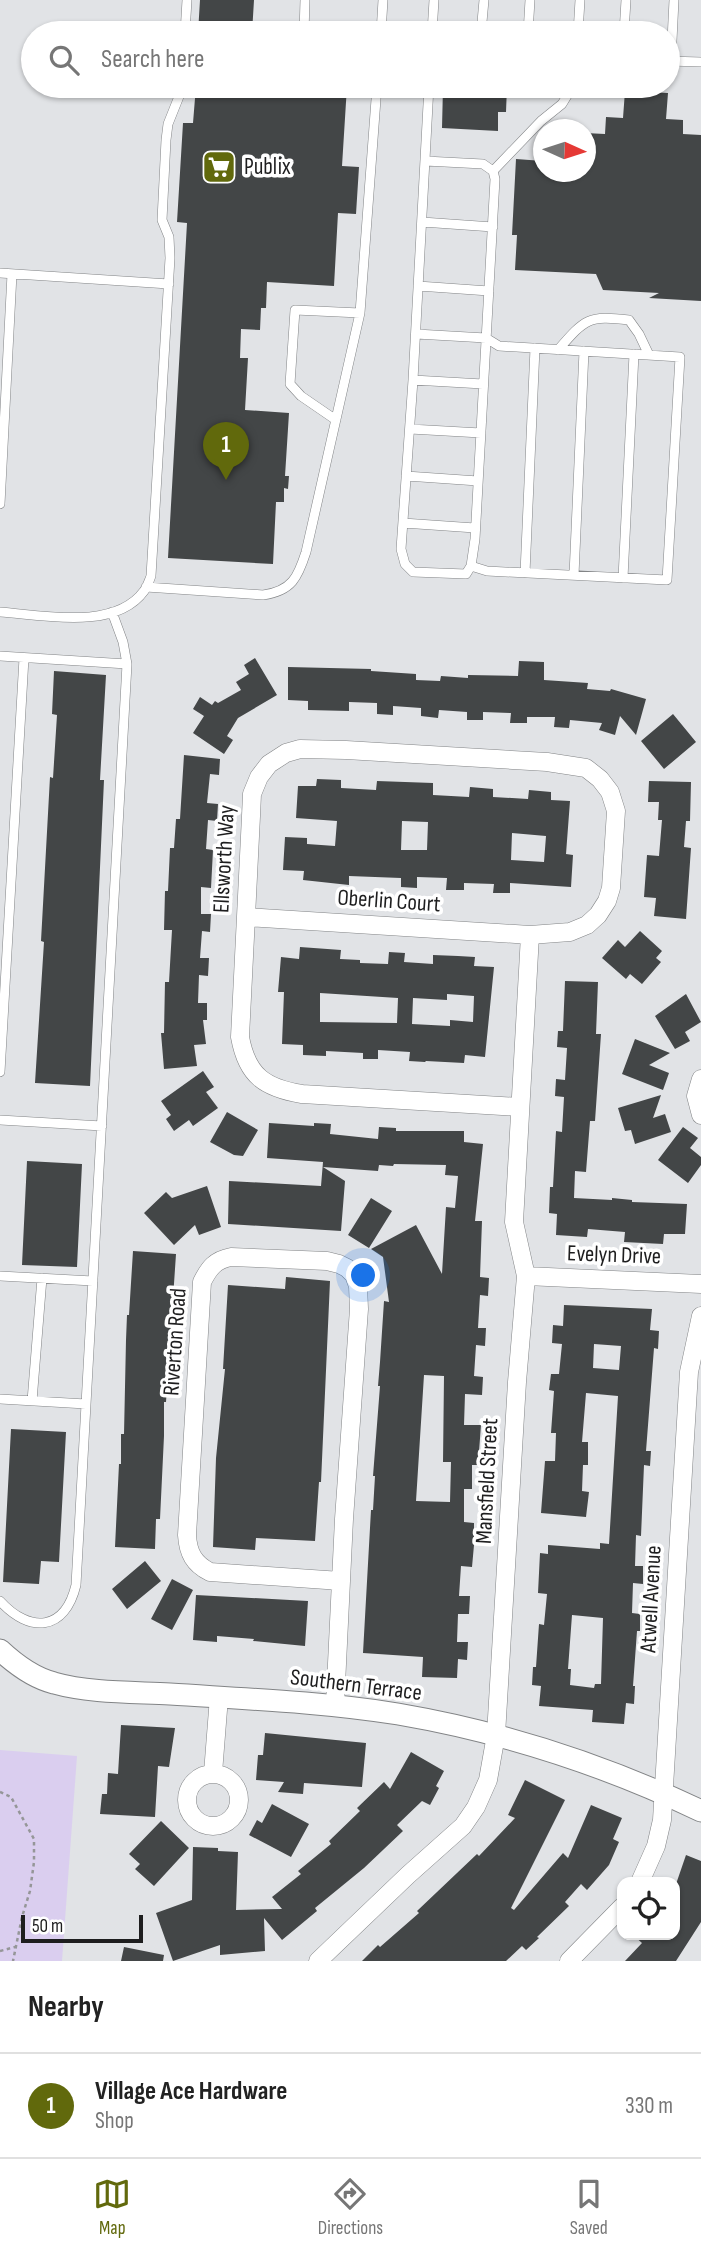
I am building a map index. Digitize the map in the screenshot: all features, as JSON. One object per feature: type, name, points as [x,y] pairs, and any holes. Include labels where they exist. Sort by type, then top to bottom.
[{"type":"street","name":"Ellsworth Way","points":[[520,1107],[302,1094],[281,1091],[263,1082],[252,1071],[243,1055],[240,1037],[253,794],[259,777],[269,764],[286,752],[300,749],[547,762],[586,768],[600,779],[610,792],[616,811],[611,888],[607,901],[587,925],[570,932],[530,935]]},
{"type":"street","name":"Oberlin Court","points":[[246,917],[530,935]]},
{"type":"street","name":"Mansfield Street","points":[[318,1961],[463,1826],[476,1807],[488,1780],[496,1735],[526,1276],[514,1222],[530,935]]},
{"type":"street","points":[[701,1079],[696,1096],[701,1115]]},
{"type":"street","name":"Riverton Road","points":[[335,1705],[359,1309],[358,1286],[354,1275],[347,1268],[327,1261],[231,1257],[220,1259],[212,1264],[202,1282],[188,1548],[193,1559],[210,1572],[341,1581]]},
{"type":"street","name":"Evelyn Drive","points":[[526,1276],[701,1284]]},
{"type":"street","name":"Atwell Avenue","points":[[642,1877],[656,1846],[662,1820],[689,1373],[701,1316]]},
{"type":"street","name":"Southern Terrace","points":[[0,1650],[30,1673],[53,1683],[127,1692],[335,1705],[399,1714],[496,1735],[576,1760],[664,1793],[701,1811]]},
{"type":"street","points":[[213,1773],[219,1697]]},
{"type":"street","points":[[569,1961],[617,1913]]},
{"type":"lane","points":[[186,21],[187,0]]},
{"type":"lane","points":[[304,21],[305,0]]},
{"type":"lane","points":[[382,21],[383,0]]},
{"type":"lane","points":[[433,21],[434,0]]},
{"type":"lane","points":[[482,21],[484,0]]},
{"type":"lane","points":[[529,21],[530,0]]},
{"type":"lane","points":[[579,21],[580,0]]},
{"type":"lane","points":[[625,21],[626,0]]},
{"type":"lane","points":[[672,21],[674,0]]},
{"type":"lane","points":[[680,61],[701,62]]},
{"type":"lane","points":[[0,612],[98,617],[133,601],[146,587],[151,576],[169,284],[169,237],[162,220],[166,140],[168,124],[178,98]]},
{"type":"lane","points":[[146,587],[264,595],[288,587],[298,576],[306,552],[360,313],[376,98]]},
{"type":"lane","points":[[428,98],[401,549],[405,564],[413,572],[466,574],[471,566],[475,528],[495,190],[493,171],[566,98]]},
{"type":"lane","points":[[425,161],[482,164],[493,171]]},
{"type":"lane","points":[[422,222],[493,227]]},
{"type":"lane","points":[[0,273],[169,284]]},
{"type":"lane","points":[[0,504],[2,424],[12,274]]},
{"type":"lane","points":[[418,286],[489,291]]},
{"type":"lane","points":[[336,420],[301,396],[290,384],[295,310],[360,313]]},
{"type":"lane","points":[[558,350],[589,319],[605,317],[629,320],[649,355]]},
{"type":"lane","points":[[416,334],[486,338],[499,346],[680,356],[667,580],[487,571],[471,566]]},
{"type":"lane","points":[[525,573],[536,348]]},
{"type":"lane","points":[[574,575],[584,351]]},
{"type":"lane","points":[[623,578],[634,354]]},
{"type":"lane","points":[[413,380],[483,384]]},
{"type":"lane","points":[[410,429],[481,433]]},
{"type":"lane","points":[[406,476],[478,481]]},
{"type":"lane","points":[[403,523],[475,528]]},
{"type":"lane","points":[[0,1601],[16,1617],[33,1624],[54,1620],[65,1612],[73,1600],[76,1585],[127,664],[113,612]]},
{"type":"lane","points":[[0,656],[127,664]]},
{"type":"lane","points":[[0,1072],[24,658]]},
{"type":"lane","points":[[0,888],[10,888]]},
{"type":"lane","points":[[0,1120],[102,1126]]},
{"type":"lane","points":[[0,1276],[93,1281]]},
{"type":"lane","points":[[32,1401],[41,1278]]},
{"type":"lane","points":[[0,1399],[86,1404]]},
{"type":"path","points":[[0,1792],[10,1797],[34,1839],[30,1891],[13,1961]]},
{"type":"path","points":[[0,1951],[15,1947]]},
{"type":"shaded area","points":[[0,1750],[77,1756],[62,1961],[0,1961]]},
{"type":"building","points":[[200,0],[254,0],[253,21],[199,21]]},
{"type":"building","points":[[195,98],[346,98],[342,166],[359,167],[356,214],[338,213],[334,286],[267,282],[266,308],[261,308],[260,330],[241,329],[240,358],[248,358],[245,410],[289,413],[285,476],[289,476],[288,489],[284,488],[284,502],[276,502],[273,564],[168,558],[187,223],[177,222],[183,123],[193,123]]},
{"type":"building","points":[[443,98],[507,98],[506,112],[498,112],[498,131],[442,128]]},
{"type":"building","points":[[624,98],[668,98],[666,119],[683,120],[683,134],[701,135],[701,301],[649,298],[659,293],[603,290],[596,274],[515,270],[517,235],[512,235],[516,159],[533,160],[533,182],[596,182],[596,134],[605,134],[606,117],[623,118]]},
{"type":"building","points":[[255,658],[277,695],[238,718],[227,736],[233,740],[224,754],[193,733],[204,716],[193,709],[200,697],[212,705],[215,701],[218,703],[241,690],[236,682],[249,674],[244,665]]},
{"type":"building","points":[[519,661],[544,662],[544,680],[588,683],[587,689],[611,689],[646,699],[636,735],[620,716],[615,735],[599,730],[602,723],[570,720],[569,728],[554,727],[555,717],[527,717],[527,723],[510,723],[511,713],[483,712],[483,720],[467,720],[467,712],[439,710],[438,718],[421,716],[421,708],[393,706],[393,715],[377,714],[377,703],[349,702],[349,711],[308,710],[308,701],[288,700],[288,667],[371,669],[416,674],[416,680],[440,681],[441,676],[518,676]]},
{"type":"building","points":[[54,671],[106,675],[90,1086],[35,1083],[50,777],[53,778],[57,715],[52,714]]},
{"type":"building","points":[[673,714],[696,742],[664,769],[641,741]]},
{"type":"building","points":[[184,755],[220,759],[219,775],[210,774],[207,803],[218,804],[217,821],[208,820],[206,849],[213,850],[211,888],[201,887],[201,914],[211,914],[210,932],[202,931],[200,958],[209,958],[208,976],[199,975],[198,1003],[207,1003],[207,1020],[203,1020],[206,1044],[194,1045],[197,1066],[164,1069],[161,1033],[164,1033],[165,982],[169,982],[172,930],[164,930],[165,891],[168,891],[170,848],[174,848],[176,819],[180,819]]},
{"type":"building","points":[[317,779],[341,780],[341,788],[376,790],[377,781],[433,783],[433,795],[469,797],[470,787],[493,789],[493,797],[528,799],[529,790],[551,792],[551,800],[570,801],[566,854],[573,855],[571,887],[510,883],[510,893],[493,893],[494,884],[464,883],[464,890],[446,890],[447,878],[417,877],[417,888],[401,887],[401,878],[349,876],[349,885],[303,880],[304,871],[283,870],[285,837],[307,838],[307,844],[335,846],[337,821],[296,818],[298,786],[316,786]],"holes":[[[402,821],[428,822],[427,850],[401,850]],[[512,833],[546,836],[544,862],[511,860]]]},
{"type":"building","points":[[649,781],[691,782],[690,821],[686,821],[684,847],[691,848],[686,919],[654,916],[656,898],[644,897],[647,855],[659,856],[662,820],[658,820],[659,802],[648,802]]},
{"type":"building","points":[[640,931],[662,951],[656,958],[661,962],[642,984],[630,974],[626,979],[602,958],[618,940],[625,947]]},
{"type":"building","points":[[300,947],[341,950],[340,959],[360,960],[360,963],[388,964],[389,952],[405,953],[404,962],[433,964],[433,955],[458,956],[475,957],[474,966],[494,967],[485,1057],[465,1055],[464,1063],[409,1061],[410,1052],[378,1050],[378,1059],[363,1059],[363,1053],[326,1051],[326,1056],[303,1055],[303,1045],[282,1044],[284,992],[278,992],[281,957],[299,959]],"holes":[[[320,993],[398,998],[397,1023],[320,1022]],[[447,994],[474,996],[473,1022],[450,1020],[450,1026],[412,1024],[413,998],[447,1000]]]},
{"type":"building","points":[[565,981],[598,982],[596,1034],[601,1034],[595,1121],[590,1121],[586,1172],[575,1171],[574,1198],[687,1204],[685,1234],[664,1234],[663,1244],[624,1242],[625,1232],[588,1229],[587,1237],[556,1235],[557,1214],[549,1213],[556,1131],[562,1132],[564,1097],[555,1096],[556,1079],[565,1080],[567,1048],[557,1047],[558,1031],[563,1031]]},
{"type":"building","points":[[686,994],[701,1022],[685,1032],[690,1041],[675,1049],[655,1016]]},
{"type":"building","points":[[635,1039],[670,1053],[649,1065],[669,1073],[663,1090],[622,1074]]},
{"type":"building","points":[[203,1071],[214,1087],[206,1092],[218,1108],[193,1126],[189,1120],[174,1131],[166,1119],[171,1115],[161,1101]]},
{"type":"building","points":[[661,1095],[653,1118],[665,1114],[671,1132],[635,1144],[631,1130],[625,1131],[618,1108]]},
{"type":"building","points":[[227,1112],[258,1130],[243,1156],[234,1155],[210,1142]]},
{"type":"building","points":[[269,1123],[314,1126],[314,1123],[331,1124],[330,1134],[378,1139],[379,1127],[396,1128],[396,1131],[464,1131],[464,1142],[483,1144],[475,1221],[482,1221],[480,1277],[489,1278],[488,1296],[480,1295],[478,1328],[486,1328],[485,1346],[476,1345],[474,1376],[483,1377],[482,1395],[465,1394],[464,1425],[481,1425],[478,1465],[472,1465],[472,1489],[464,1489],[464,1522],[474,1523],[474,1545],[472,1567],[461,1566],[459,1596],[470,1596],[469,1614],[458,1614],[457,1642],[468,1642],[467,1660],[458,1659],[457,1678],[422,1677],[423,1657],[363,1653],[384,1301],[389,1302],[383,1257],[371,1249],[416,1225],[442,1274],[446,1207],[455,1208],[458,1176],[445,1175],[446,1165],[379,1165],[378,1171],[323,1167],[345,1181],[341,1231],[228,1224],[229,1181],[321,1186],[323,1162],[267,1158]],"holes":[[[424,1375],[444,1376],[443,1462],[451,1462],[450,1502],[416,1501]]]},
{"type":"building","points":[[683,1127],[698,1138],[690,1148],[701,1157],[701,1165],[688,1183],[658,1160]]},
{"type":"building","points":[[27,1161],[82,1164],[77,1267],[22,1265]]},
{"type":"building","points":[[207,1186],[221,1227],[199,1235],[195,1225],[174,1245],[144,1213],[166,1192],[172,1198]]},
{"type":"building","points":[[371,1198],[392,1211],[369,1248],[348,1235]]},
{"type":"building","points":[[133,1251],[176,1254],[164,1402],[160,1519],[156,1519],[155,1549],[115,1547],[121,1434],[124,1434],[127,1315]]},
{"type":"building","points":[[286,1277],[330,1281],[321,1482],[315,1541],[256,1538],[255,1550],[213,1547],[228,1285],[285,1289]]},
{"type":"building","points":[[564,1305],[652,1309],[650,1330],[659,1331],[658,1349],[654,1348],[646,1451],[651,1451],[650,1466],[644,1465],[641,1536],[636,1535],[635,1566],[643,1566],[643,1584],[633,1583],[632,1613],[640,1614],[633,1686],[634,1704],[626,1703],[624,1724],[592,1722],[593,1710],[539,1706],[541,1686],[532,1685],[539,1624],[544,1625],[547,1594],[538,1593],[540,1553],[548,1554],[548,1545],[600,1549],[600,1543],[609,1544],[618,1396],[586,1393],[582,1442],[588,1442],[588,1465],[583,1465],[582,1491],[589,1492],[586,1517],[541,1513],[545,1461],[555,1461],[556,1433],[551,1433],[554,1391],[549,1390],[551,1374],[559,1374],[562,1344],[552,1343],[553,1325],[563,1326]],"holes":[[[594,1344],[621,1346],[619,1370],[593,1368]],[[572,1615],[603,1618],[601,1684],[595,1684],[594,1688],[570,1685],[571,1669],[568,1669]]]},
{"type":"building","points":[[11,1429],[66,1432],[59,1562],[41,1561],[39,1584],[3,1582]]},
{"type":"building","points":[[145,1561],[161,1581],[127,1609],[112,1589]]},
{"type":"building","points":[[172,1579],[193,1590],[172,1630],[151,1619]]},
{"type":"building","points":[[196,1595],[308,1601],[305,1646],[217,1636],[217,1642],[193,1640]]},
{"type":"building","points":[[121,1725],[175,1728],[169,1767],[158,1766],[155,1817],[100,1814],[102,1794],[107,1794],[108,1773],[118,1774]]},
{"type":"building","points":[[265,1733],[366,1743],[362,1787],[304,1783],[303,1794],[278,1792],[284,1782],[256,1780],[258,1755],[263,1755]]},
{"type":"building","points":[[411,1752],[444,1771],[430,1805],[422,1801],[397,1825],[403,1831],[364,1868],[315,1908],[317,1911],[282,1940],[264,1918],[265,1951],[220,1955],[220,1945],[173,1961],[156,1913],[192,1900],[193,1847],[238,1852],[236,1910],[282,1909],[272,1897],[301,1874],[298,1871],[331,1844],[329,1841],[360,1811],[357,1808],[384,1782],[390,1789]]},
{"type":"building","points":[[525,1780],[565,1800],[511,1908],[514,1910],[563,1853],[568,1858],[591,1805],[622,1818],[613,1839],[619,1842],[609,1865],[587,1890],[581,1884],[565,1902],[569,1906],[537,1937],[539,1938],[526,1950],[522,1946],[506,1961],[362,1961],[419,1913],[417,1911],[477,1854],[479,1856],[515,1818],[508,1815]]},
{"type":"building","points":[[272,1804],[309,1824],[291,1857],[249,1835],[257,1820],[262,1823]]},
{"type":"building","points":[[161,1821],[189,1848],[154,1886],[135,1869],[140,1864],[129,1854]]},
{"type":"building","points":[[686,1855],[701,1861],[701,1922],[676,1961],[625,1961],[642,1943],[639,1940],[680,1940],[678,1877]]},
{"type":"building","points":[[124,1947],[164,1955],[163,1961],[121,1961]]},
{"type":"place","name":"Publix","points":[[219,167]]},
{"type":"place","name":"Village Ace Hardware","points":[[226,480]]}]
